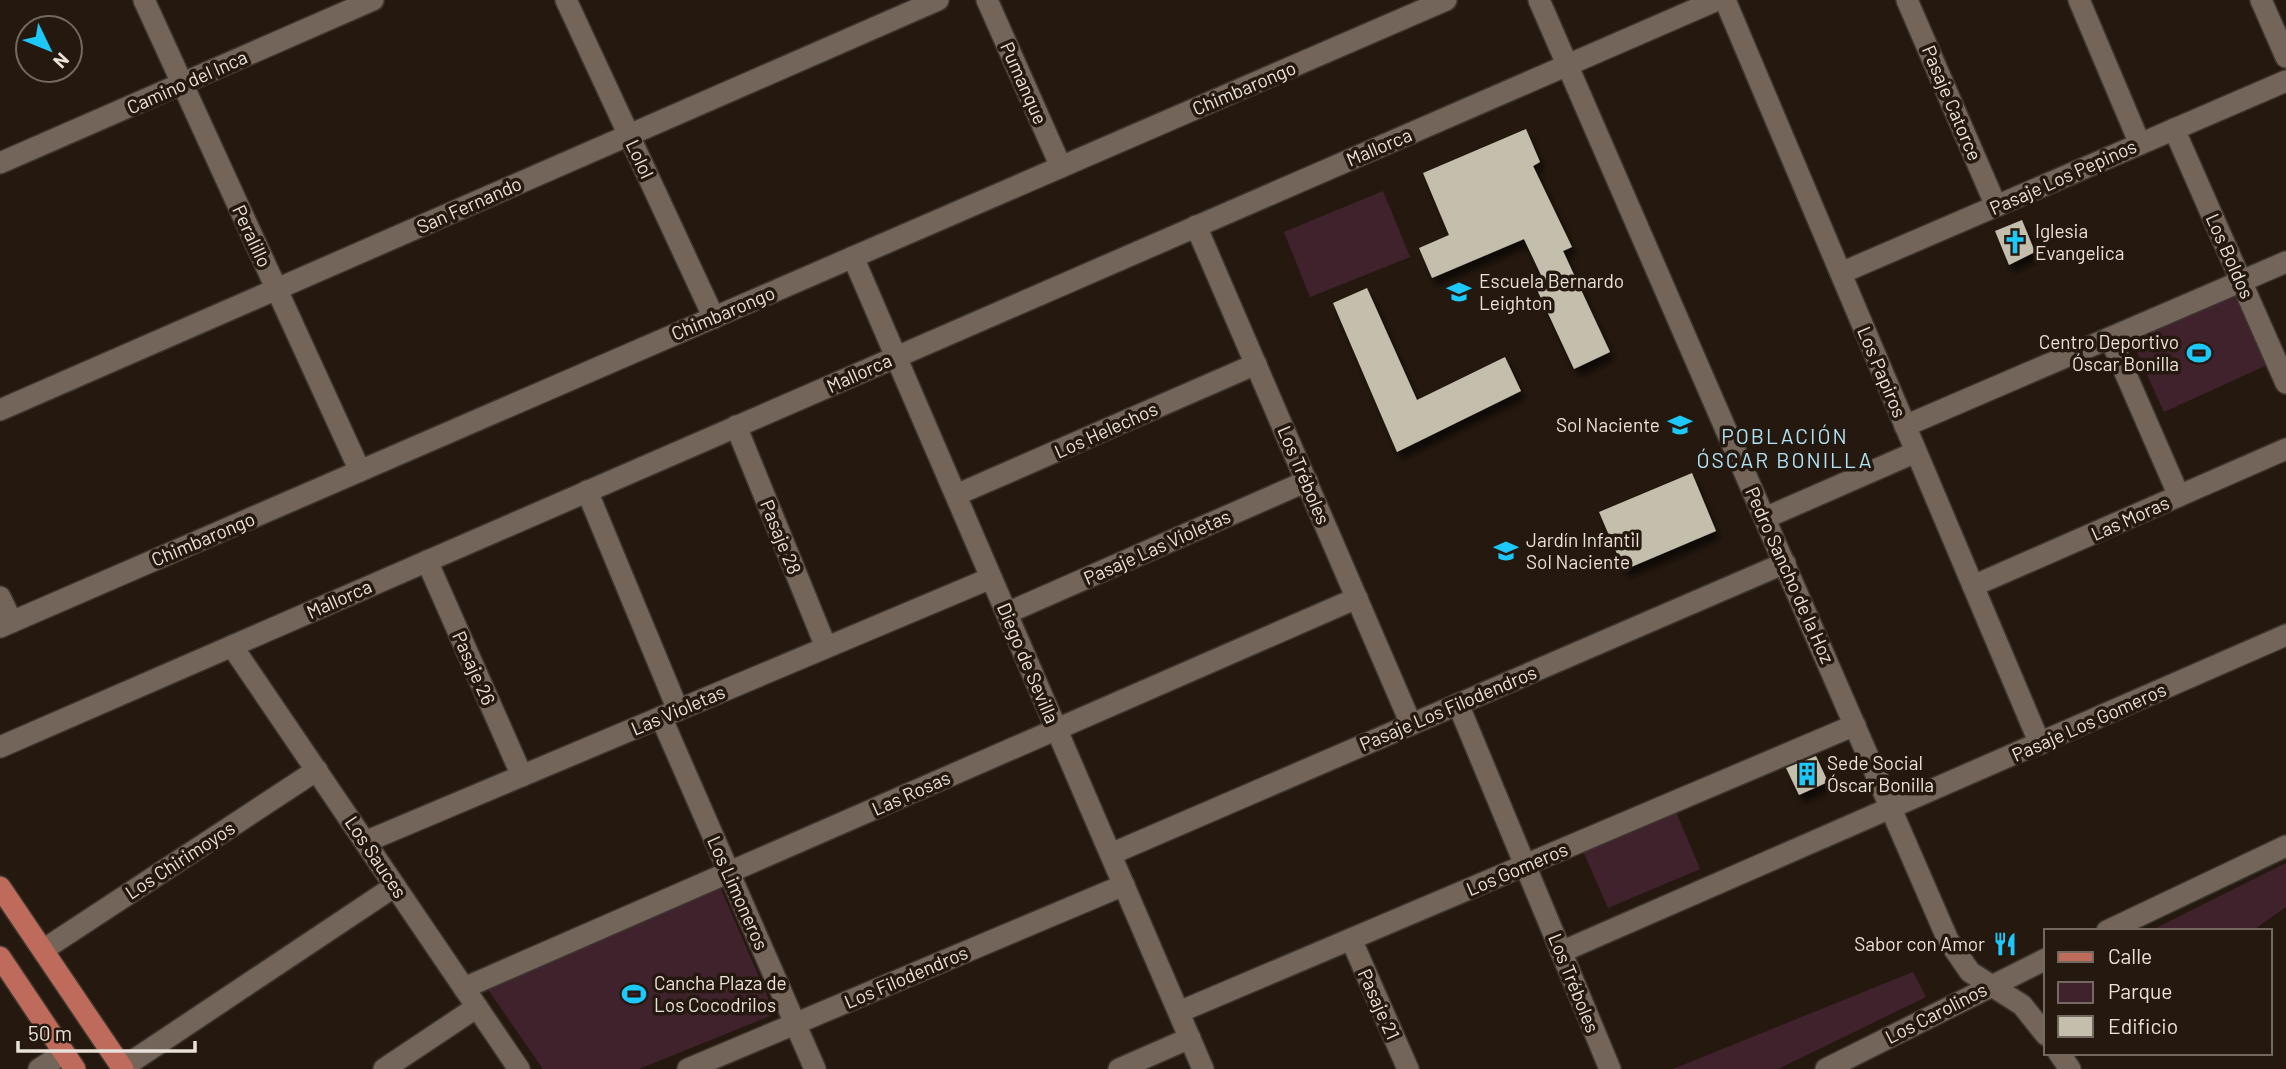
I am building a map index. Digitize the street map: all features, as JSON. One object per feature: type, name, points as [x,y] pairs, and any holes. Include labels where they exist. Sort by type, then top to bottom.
[{"type":"main road","points":[[0,887],[123,1068]]},
{"type":"main road","points":[[0,957],[70,1061]]},
{"type":"street","name":"Peralillo","points":[[144,0],[360,471]]},
{"type":"street","name":"Camino del Inca","points":[[0,163],[373,0]]},
{"type":"street","name":"Lolol","points":[[566,0],[714,318]]},
{"type":"street","name":"San Fernando","points":[[0,410],[938,0]]},
{"type":"street","name":"Pumanque","points":[[987,0],[1061,167]]},
{"type":"street","name":"Chimbarongo","points":[[6,624],[1061,167],[1410,7],[1447,0]]},
{"type":"street","name":"Pedro Sancho de la Hoz","points":[[1539,0],[1948,940],[1970,972],[1989,987],[2022,1005],[2044,1032]]},
{"type":"street","name":"Mallorca","points":[[0,747],[1717,0]]},
{"type":"street","name":"Los Papiros","points":[[1725,0],[2040,744]]},
{"type":"street","name":"Pasaje Catorce","points":[[1907,0],[1996,206]]},
{"type":"street","points":[[2079,0],[2140,144]]},
{"type":"street","points":[[2261,0],[2286,57]]},
{"type":"street","name":"Pasaje Los Pepinos","points":[[1841,274],[2286,81]]},
{"type":"street","name":"Los Boldos","points":[[2174,129],[2286,383]]},
{"type":"street","name":"Los Tréboles","points":[[1196,226],[1411,724]]},
{"type":"street","name":"Diego de Sevilla","points":[[853,257],[1203,1069]]},
{"type":"street","points":[[1905,426],[2286,262]]},
{"type":"street","points":[[2110,338],[2179,496]]},
{"type":"street","name":"Los Helechos","points":[[956,495],[1256,364]]},
{"type":"street","name":"Pasaje 28","points":[[736,426],[826,647]]},
{"type":"street","name":"Las Moras","points":[[1973,586],[2286,449]]},
{"type":"street","points":[[1765,518],[1916,452]]},
{"type":"street","name":"Pasaje Las Violetas","points":[[1007,613],[1307,481]]},
{"type":"street","name":"Los Limoneros","points":[[587,491],[729,872],[816,1069]]},
{"type":"street","name":"Pasaje 26","points":[[427,561],[522,776]]},
{"type":"street","name":"Pasaje Los Filodendros","points":[[1111,854],[1785,563]]},
{"type":"street","name":"Las Violetas","points":[[365,842],[992,578]]},
{"type":"street","points":[[0,597],[6,624]]},
{"type":"street","name":"Las Rosas","points":[[464,988],[1357,598]]},
{"type":"street","name":"Pasaje Los Gomeros","points":[[1891,809],[2286,635]]},
{"type":"street","name":"Los Sauces","points":[[232,646],[519,1069]]},
{"type":"street","name":"Los Tréboles","points":[[1458,704],[1610,1069]]},
{"type":"street","name":"Los Gomeros","points":[[1179,1012],[1855,725]]},
{"type":"street","name":"Los Chirimoyos","points":[[43,950],[317,771]]},
{"type":"street","points":[[1561,951],[1891,809]]},
{"type":"street","points":[[2111,929],[2286,846]]},
{"type":"street","name":"Los Filodendros","points":[[688,1069],[1124,885]]},
{"type":"street","points":[[123,1068],[395,886]]},
{"type":"street","name":"Pasaje 21","points":[[1351,939],[1408,1069]]},
{"type":"street","name":"Los Carolinos","points":[[1826,1069],[2044,961]]},
{"type":"street","points":[[384,1069],[477,1007]]},
{"type":"street","points":[[1119,1069],[1190,1038]]},
{"type":"street","points":[[39,1069],[70,1061]]},
{"type":"green space","points":[[1383,191],[1410,257],[1310,297],[1284,232]]},
{"type":"green space","name":"Centro Deportivo Óscar Bonilla","points":[[2234,294],[2267,365],[2164,412],[2132,341]]},
{"type":"green space","points":[[1676,812],[1700,869],[1608,908],[1583,851]]},
{"type":"green space","points":[[2286,863],[2286,907],[2255,929],[2154,929]]},
{"type":"green space","points":[[717,880],[775,1014],[639,1069],[543,1069],[487,988]]},
{"type":"green space","points":[[1913,972],[1926,997],[1778,1069],[1673,1069]]},
{"type":"building","points":[[1526,129],[1540,162],[1533,166],[1572,247],[1563,251],[1610,352],[1574,369],[1532,279],[1541,275],[1524,239],[1432,278],[1419,248],[1449,235],[1423,173]]},
{"type":"building","name":"Iglesia Evangelica","points":[[2022,220],[2035,252],[2009,265],[1995,231]]},
{"type":"building","points":[[1367,288],[1417,400],[1505,357],[1521,391],[1397,452],[1333,303]]},
{"type":"building","points":[[1692,473],[1716,531],[1624,570],[1599,512]]},
{"type":"building","name":"Sede Social Óscar Bonilla","points":[[1816,756],[1828,782],[1799,795],[1786,768]]},
{"type":"place","name":"Iglesia Evangelica","points":[[2015,242]]},
{"type":"place","name":"Escuela Bernardo Leighton","points":[[1459,292]]},
{"type":"place","name":"Centro Deportivo Óscar Bonilla","points":[[2199,353]]},
{"type":"place","name":"Sol Naciente","points":[[1680,425]]},
{"type":"place","name":"Jardín Infantil Sol Naciente","points":[[1506,551]]},
{"type":"place","name":"Sede Social Óscar Bonilla","points":[[1807,774]]},
{"type":"place","name":"Sabor con Amor","points":[[2005,944]]},
{"type":"place","name":"Cancha Plaza de Los Cocodrilos","points":[[634,994]]},
{"type":"district","name":"POBLACIÓN ÓSCAR BONILLA","points":[[1785,449]]}]
